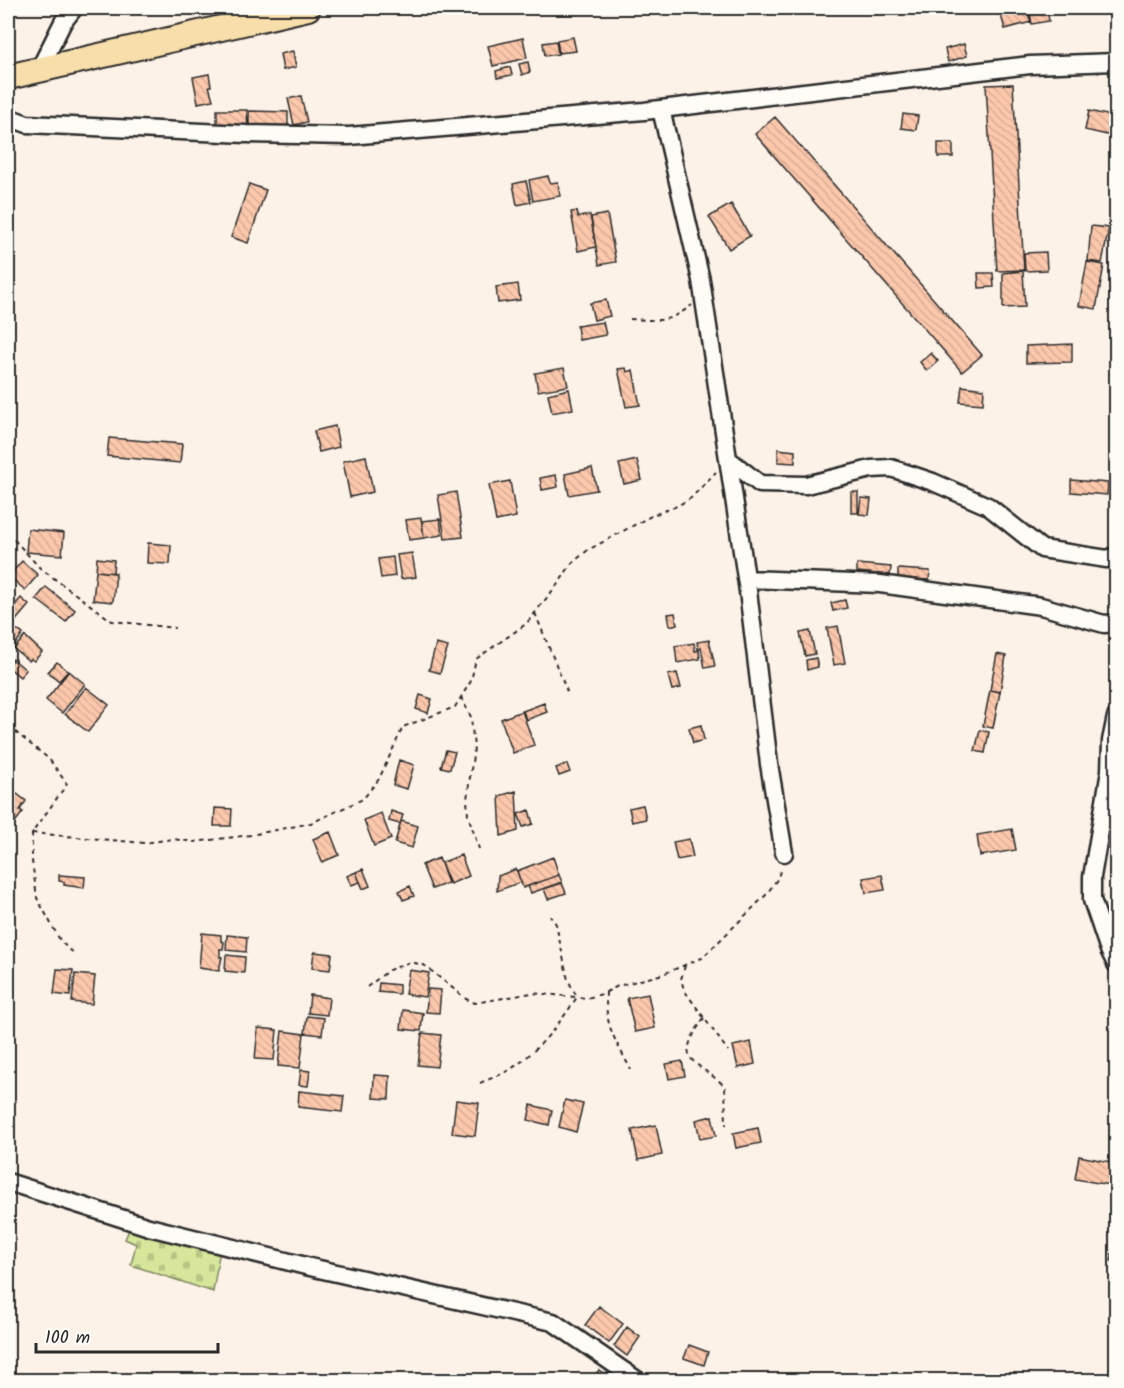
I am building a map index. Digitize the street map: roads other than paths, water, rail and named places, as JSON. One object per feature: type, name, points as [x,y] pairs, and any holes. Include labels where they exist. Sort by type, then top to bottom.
[{"type":"highway","points":[[8,76],[308,8]]},
{"type":"street","points":[[39,70],[63,22],[74,8]]},
{"type":"street","points":[[8,117],[27,124],[246,134],[349,136],[661,109],[1030,65],[1116,62]]},
{"type":"street","points":[[661,109],[703,292],[746,579],[769,764],[784,853]]},
{"type":"street","points":[[728,459],[760,484],[806,485],[871,469],[891,468],[933,482],[988,506],[1042,549],[1107,559],[1116,556]]},
{"type":"street","points":[[746,579],[880,584],[1041,606],[1104,624],[1116,623]]},
{"type":"street","points":[[1116,717],[1110,771],[1092,877],[1092,900],[1116,964]]},
{"type":"street","points":[[8,1182],[149,1227],[310,1267],[553,1322],[637,1380]]}]
